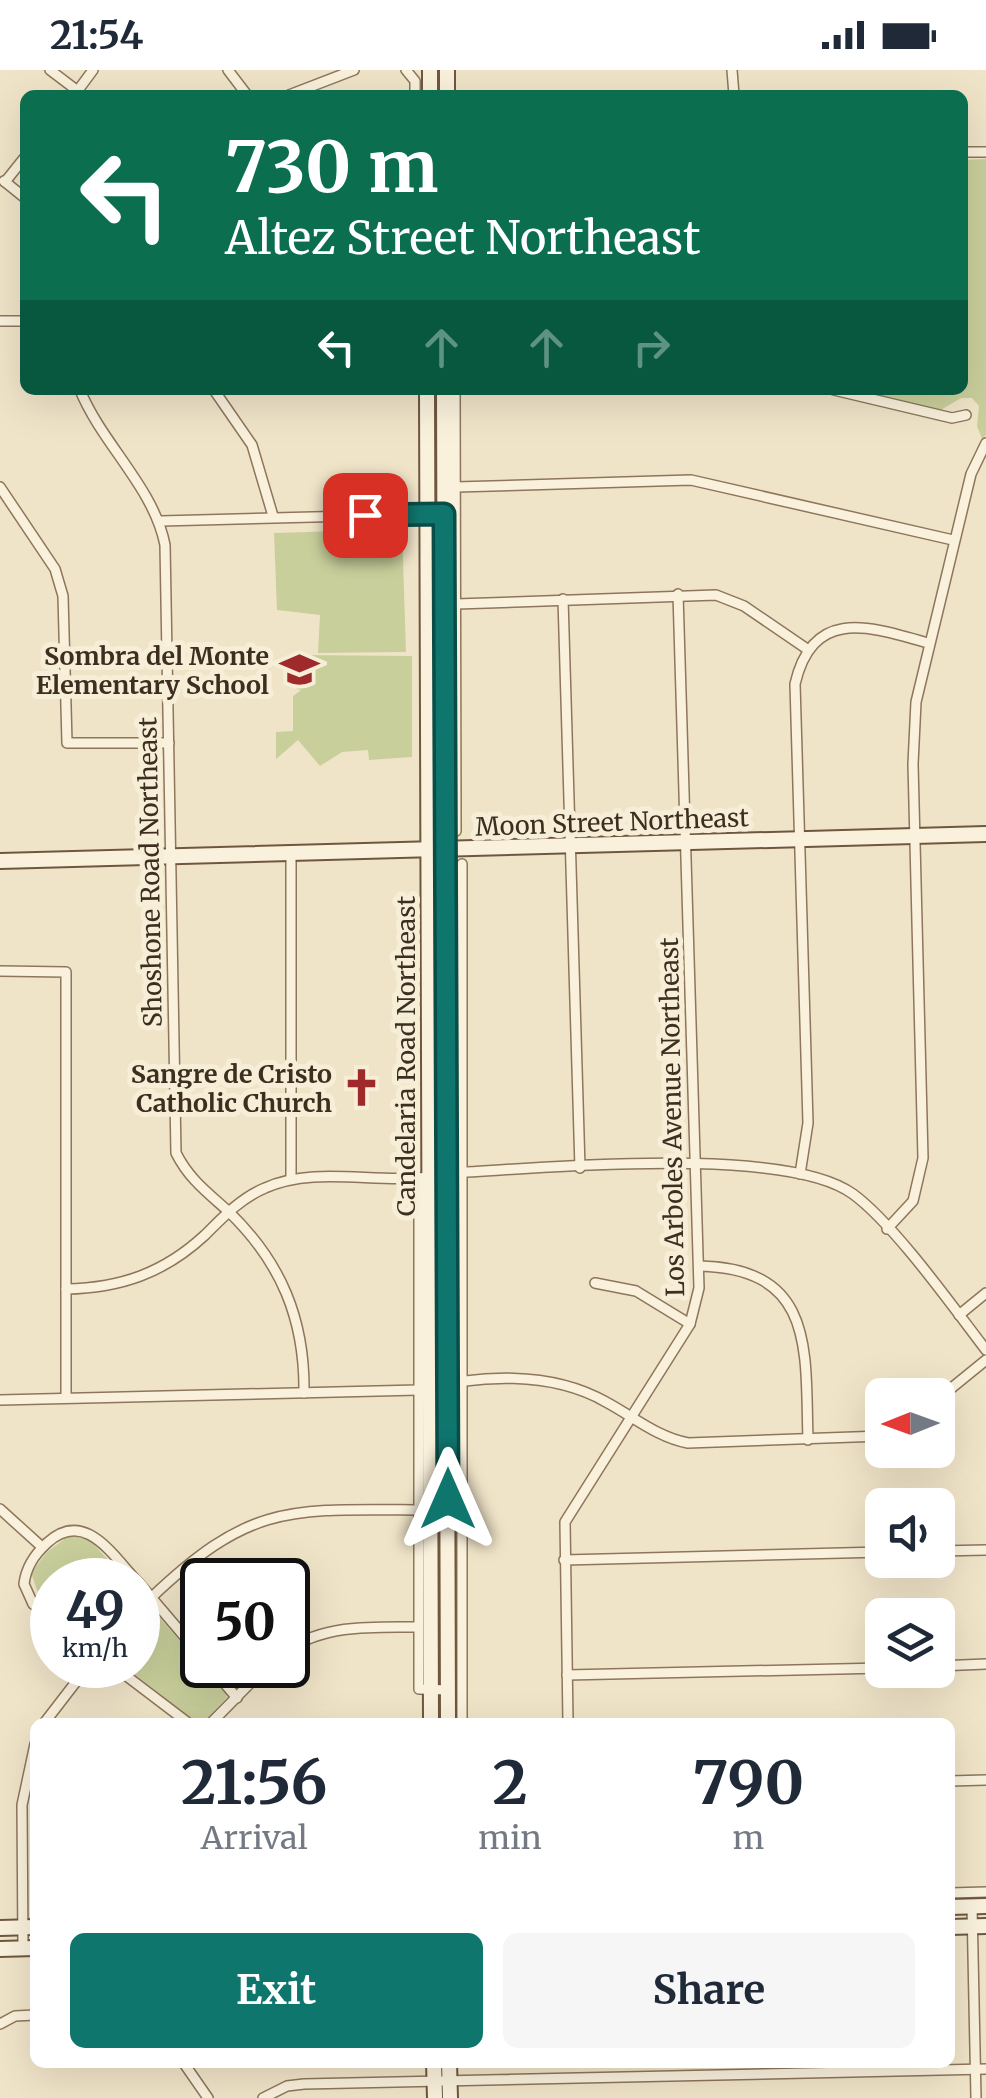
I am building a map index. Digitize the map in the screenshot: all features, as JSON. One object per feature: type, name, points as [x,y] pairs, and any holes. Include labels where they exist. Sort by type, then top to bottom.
[{"type":"main road","name":"Candelaria Road Northeast","points":[[427,395],[424,1388],[431,1718]]},
{"type":"main road","name":"Candelaria Road Northeast","points":[[444,395],[444,850],[455,1172],[448,1718]]},
{"type":"main road","name":"Moon Street Northeast","points":[[0,861],[986,834]]},
{"type":"main road","points":[[0,1928],[29,1927]]},
{"type":"main road","points":[[0,1949],[29,1948]]},
{"type":"main road","points":[[436,2068],[450,2098]]},
{"type":"main road","points":[[435,2098],[448,2068]]},
{"type":"street","points":[[50,70],[73,90]]},
{"type":"street","points":[[228,70],[243,90]]},
{"type":"street","points":[[302,90],[354,70]]},
{"type":"street","points":[[2,181],[20,162]]},
{"type":"street","name":"Shoshone Road Northeast","points":[[82,395],[99,429],[161,522],[168,570],[176,1153],[186,1174],[229,1212],[273,1262],[291,1298],[304,1359],[304,1392]]},
{"type":"street","points":[[217,395],[252,445],[273,516]]},
{"type":"street","points":[[455,395],[456,830]]},
{"type":"street","points":[[855,395],[952,418],[966,415]]},
{"type":"street","points":[[887,1229],[913,1201],[923,1158],[915,836],[916,702],[953,540],[971,474],[986,444]]},
{"type":"street","points":[[456,487],[692,480],[953,540]]},
{"type":"street","points":[[0,486],[55,569],[63,596],[67,743],[169,743]]},
{"type":"street","points":[[161,522],[444,514]]},
{"type":"street","name":"Los Arboles Avenue Northeast","points":[[568,1718],[564,1560],[569,1512],[690,1324],[697,1306],[700,1266],[678,594]]},
{"type":"street","points":[[456,604],[716,595],[807,649]]},
{"type":"street","points":[[563,599],[580,1168]]},
{"type":"street","points":[[800,1174],[808,1124],[795,684],[807,649],[840,628],[856,626],[928,643]]},
{"type":"street","points":[[291,854],[291,1180]]},
{"type":"street","points":[[455,1172],[462,864]]},
{"type":"street","points":[[0,970],[66,972],[66,1398]]},
{"type":"street","points":[[66,1288],[102,1288],[141,1278],[174,1260],[246,1197],[291,1180],[424,1178],[455,1172],[732,1163],[800,1174],[854,1194],[986,1350]]},
{"type":"street","points":[[700,1266],[748,1271],[784,1296],[804,1344],[808,1440]]},
{"type":"street","points":[[596,1283],[636,1291],[690,1324]]},
{"type":"street","points":[[959,1315],[986,1292]]},
{"type":"street","points":[[955,1386],[986,1360]]},
{"type":"street","points":[[0,1400],[551,1382],[603,1400],[658,1434],[688,1443],[865,1437]]},
{"type":"street","points":[[455,1383],[462,1718]]},
{"type":"street","points":[[424,1388],[418,1510],[419,1689],[448,1690]]},
{"type":"street","points":[[0,1509],[42,1547]]},
{"type":"street","points":[[160,1590],[204,1549],[258,1520],[305,1511],[418,1510]]},
{"type":"street","points":[[35,1558],[62,1531],[80,1529],[101,1542],[116,1558]]},
{"type":"street","points":[[955,1551],[986,1550]]},
{"type":"street","points":[[564,1560],[865,1552]]},
{"type":"street","points":[[30,1565],[24,1584],[30,1597]]},
{"type":"street","points":[[160,1607],[180,1631]]},
{"type":"street","points":[[310,1639],[348,1628],[418,1627]]},
{"type":"street","points":[[955,1665],[986,1664]]},
{"type":"street","points":[[566,1674],[865,1668]]},
{"type":"street","points":[[47,1718],[71,1688]]},
{"type":"street","points":[[142,1688],[182,1718]]},
{"type":"street","points":[[229,1688],[237,1698]]},
{"type":"street","points":[[216,1718],[246,1688]]},
{"type":"street","points":[[29,1948],[22,1805],[30,1767]]},
{"type":"street","points":[[955,1780],[986,1780]]},
{"type":"street","points":[[955,1894],[986,1892]]},
{"type":"street","points":[[976,2098],[981,2069],[979,1906]]},
{"type":"street","points":[[0,2024],[15,2016],[30,2015]]},
{"type":"street","points":[[187,2068],[208,2098]]},
{"type":"street","points":[[264,2098],[287,2086],[981,2069]]},
{"type":"green space","points":[[986,159],[986,435],[982,439],[977,426],[979,406],[972,398],[961,398],[939,411],[873,395],[968,395],[968,160]]},
{"type":"green space","points":[[402,529],[406,652],[318,653],[320,615],[277,610],[274,533]]},
{"type":"green space","points":[[297,655],[412,656],[412,757],[369,760],[368,750],[342,752],[320,766],[298,740],[276,759],[276,732],[293,731],[293,696],[301,690],[297,689]]},
{"type":"green space","points":[[70,1535],[90,1540],[106,1558],[42,1558]]},
{"type":"green space","points":[[160,1618],[180,1641],[180,1688],[221,1688],[227,1697],[208,1718],[190,1718],[152,1688],[160,1688]]},
{"type":"place","name":"Sombra del Monte Elementary School","points":[[299,670]]},
{"type":"place","name":"Sangre de Cristo Catholic Church","points":[[362,1088]]},
{"type":"route","points":[[365,515],[444,514],[448,1499]]}]
